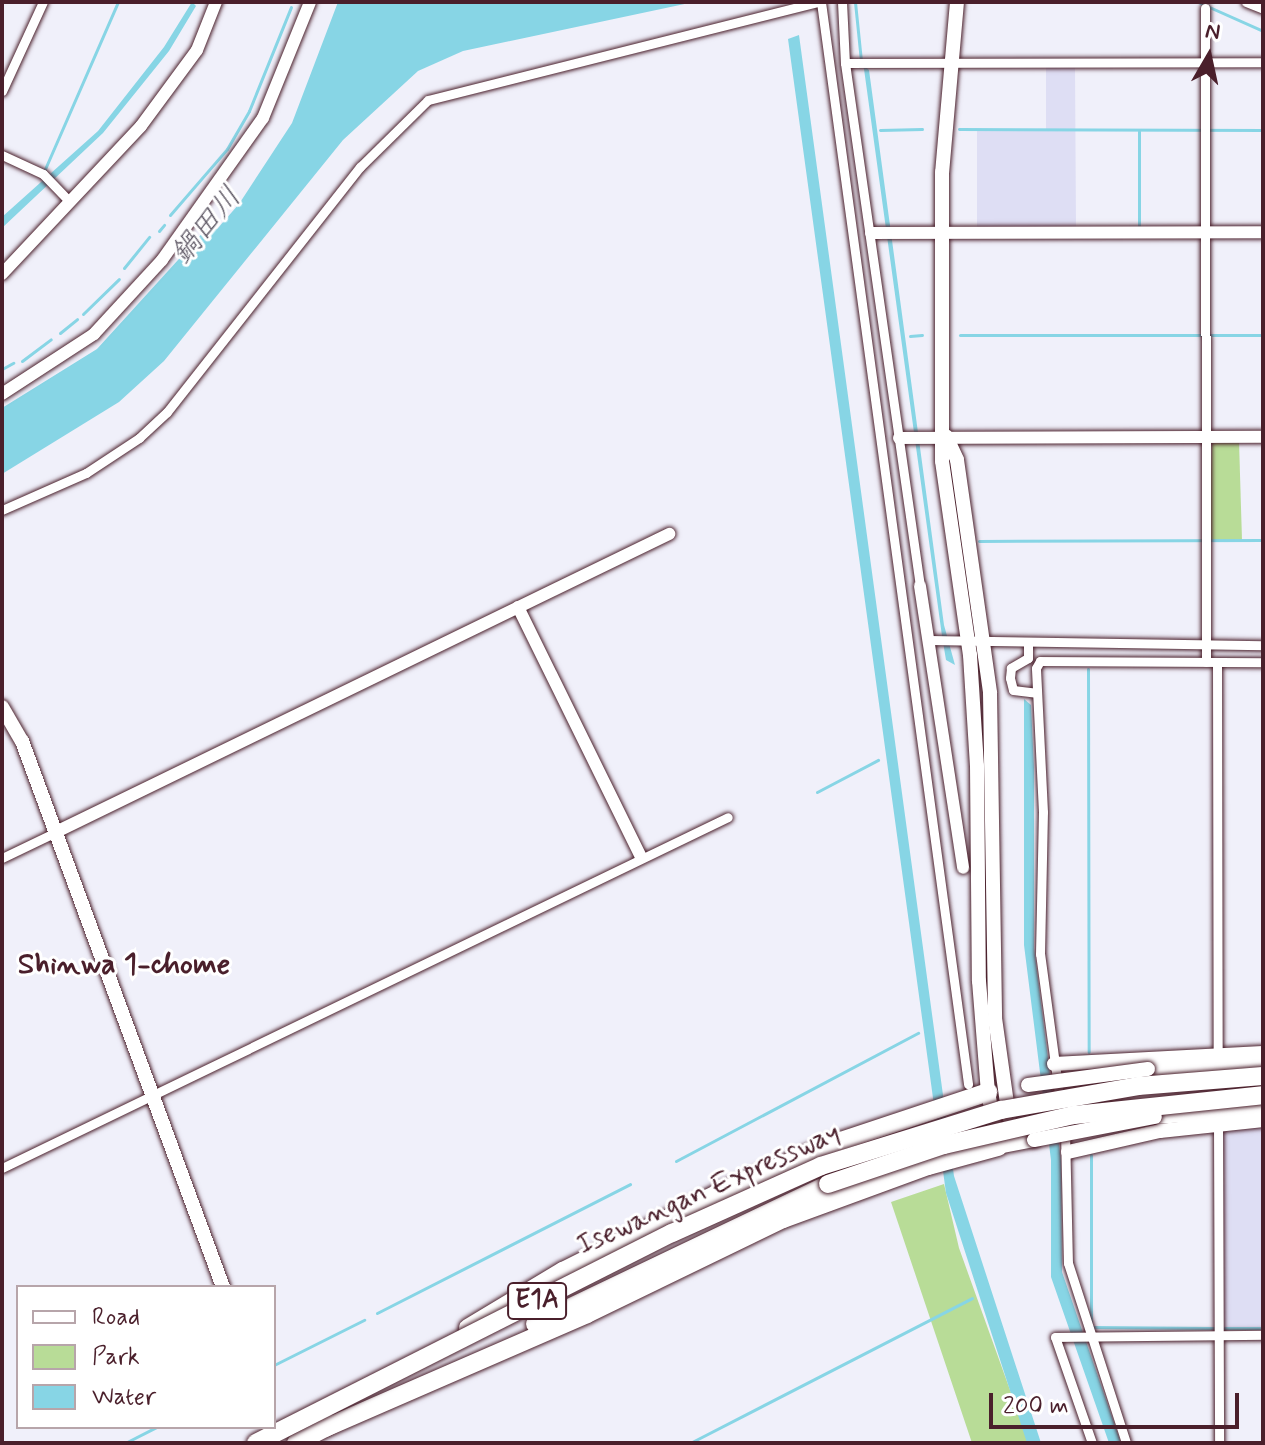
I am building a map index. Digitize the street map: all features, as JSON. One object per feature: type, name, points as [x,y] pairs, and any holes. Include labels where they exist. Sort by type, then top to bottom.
[{"type":"highway","name":"Isewangan Expressway","points":[[256,1443],[738,1201],[879,1145],[1070,1096],[1263,1076]]},
{"type":"highway","points":[[383,1378],[666,1217],[829,1145],[996,1091]]},
{"type":"highway","name":"Isewangan Expressway","points":[[296,1443],[760,1213],[884,1163],[1074,1115],[1263,1095]]},
{"type":"highway","points":[[325,1428],[587,1314],[783,1219],[967,1154],[1006,1146]]},
{"type":"main road","points":[[957,2],[948,62],[940,232],[946,436],[942,461],[977,766],[979,981],[1006,1146],[1155,1117],[1263,1110]]},
{"type":"main road","points":[[946,436],[957,460],[984,640],[994,740],[992,928],[996,1091]]},
{"type":"main road","points":[[2,707],[22,741],[222,1285]]},
{"type":"main road","points":[[1054,1064],[1218,1052],[1263,1053]]},
{"type":"main road","points":[[996,1091],[1148,1069],[1263,1063]]},
{"type":"main road","points":[[1068,1152],[1218,1123],[1263,1120]]},
{"type":"street","points":[[2,91],[43,2]]},
{"type":"street","points":[[2,274],[68,200],[141,126],[202,42],[216,2]]},
{"type":"street","points":[[2,394],[94,334],[162,260],[263,118],[310,2]]},
{"type":"street","points":[[2,510],[105,462],[167,412],[360,167],[428,100],[820,2],[968,1084]]},
{"type":"street","points":[[842,2],[845,63],[876,233],[899,438],[920,586],[933,640],[963,868]]},
{"type":"street","points":[[1246,2],[1263,9]]},
{"type":"street","points":[[1205,8],[1206,645],[1212,662],[1218,1052]]},
{"type":"street","points":[[845,63],[1263,62]]},
{"type":"street","points":[[2,155],[51,181],[68,200]]},
{"type":"street","points":[[876,233],[1263,232]]},
{"type":"street","points":[[899,438],[1263,437]]},
{"type":"street","points":[[2,858],[669,534]]},
{"type":"street","points":[[518,607],[641,857]]},
{"type":"street","points":[[933,640],[1263,645]]},
{"type":"street","points":[[1028,642],[1028,658],[1011,668],[1010,678],[1013,690],[1036,693]]},
{"type":"street","points":[[1126,1443],[1089,1337],[1068,1263],[1068,1152],[1040,954],[1043,812],[1036,693],[1040,661],[1263,662]]},
{"type":"street","points":[[2,1168],[728,817]]},
{"type":"street","points":[[1218,1123],[1219,1443]]},
{"type":"street","points":[[1092,1443],[1055,1337],[1263,1335]]},
{"type":"shaded area","points":[[1075,66],[1076,228],[977,228],[977,131],[1046,129],[1046,67]]},
{"type":"shaded area","points":[[1263,1123],[1263,1327],[1224,1327],[1223,1126]]},
{"type":"green space","points":[[1212,441],[1239,441],[1242,540],[1209,540]]},
{"type":"green space","points":[[944,1184],[959,1248],[1029,1443],[972,1443],[891,1202]]},
{"type":"water","points":[[192,2],[196,6],[169,51],[103,133],[2,228],[2,217],[98,131],[164,47]]},
{"type":"water","points":[[338,2],[694,2],[463,51],[418,71],[343,140],[164,361],[119,402],[2,474],[2,408],[97,349],[208,227],[217,229],[239,204],[292,123]]},
{"type":"water","points":[[799,35],[954,1176],[1041,1443],[1027,1443],[946,1193],[788,39]]},
{"type":"water","points":[[858,59],[869,70],[944,625],[955,665],[946,660],[942,636],[864,69]]},
{"type":"water","points":[[1024,699],[1031,705],[1034,948],[1061,1161],[1062,1272],[1121,1443],[1109,1443],[1051,1277],[1051,1160],[1024,945]]},
{"type":"waterway","points":[[45,169],[118,2]]},
{"type":"waterway","points":[[855,2],[861,61]]},
{"type":"waterway","points":[[1198,2],[1263,31]]},
{"type":"waterway","points":[[170,215],[227,149],[249,111],[291,7]]},
{"type":"waterway","points":[[880,130],[922,129]]},
{"type":"waterway","points":[[959,129],[1263,130]]},
{"type":"waterway","points":[[1139,131],[1139,227]]},
{"type":"waterway","points":[[159,231],[164,225]]},
{"type":"waterway","points":[[124,268],[149,237]]},
{"type":"waterway","points":[[83,314],[119,279]]},
{"type":"waterway","points":[[60,333],[77,319]]},
{"type":"waterway","points":[[910,336],[922,335]]},
{"type":"waterway","points":[[960,335],[1263,335]]},
{"type":"waterway","points":[[22,361],[51,339]]},
{"type":"waterway","points":[[2,369],[13,363]]},
{"type":"waterway","points":[[979,541],[1263,540]]},
{"type":"waterway","points":[[1088,669],[1089,1052]]},
{"type":"waterway","points":[[817,792],[878,760]]},
{"type":"waterway","points":[[676,1161],[918,1033]]},
{"type":"waterway","points":[[1091,1155],[1091,1327],[1214,1328]]},
{"type":"waterway","points":[[377,1313],[630,1184]]},
{"type":"waterway","points":[[690,1443],[972,1298]]},
{"type":"waterway","points":[[276,1364],[364,1320]]},
{"type":"waterway","points":[[1224,1328],[1263,1328]]},
{"type":"waterway","points":[[125,1443],[152,1429]]},
{"type":"district","name":"Shinwa 1-chome","points":[[124,965]]},
{"type":"water label","name":"鍋田川","points":[[207,226]]}]
